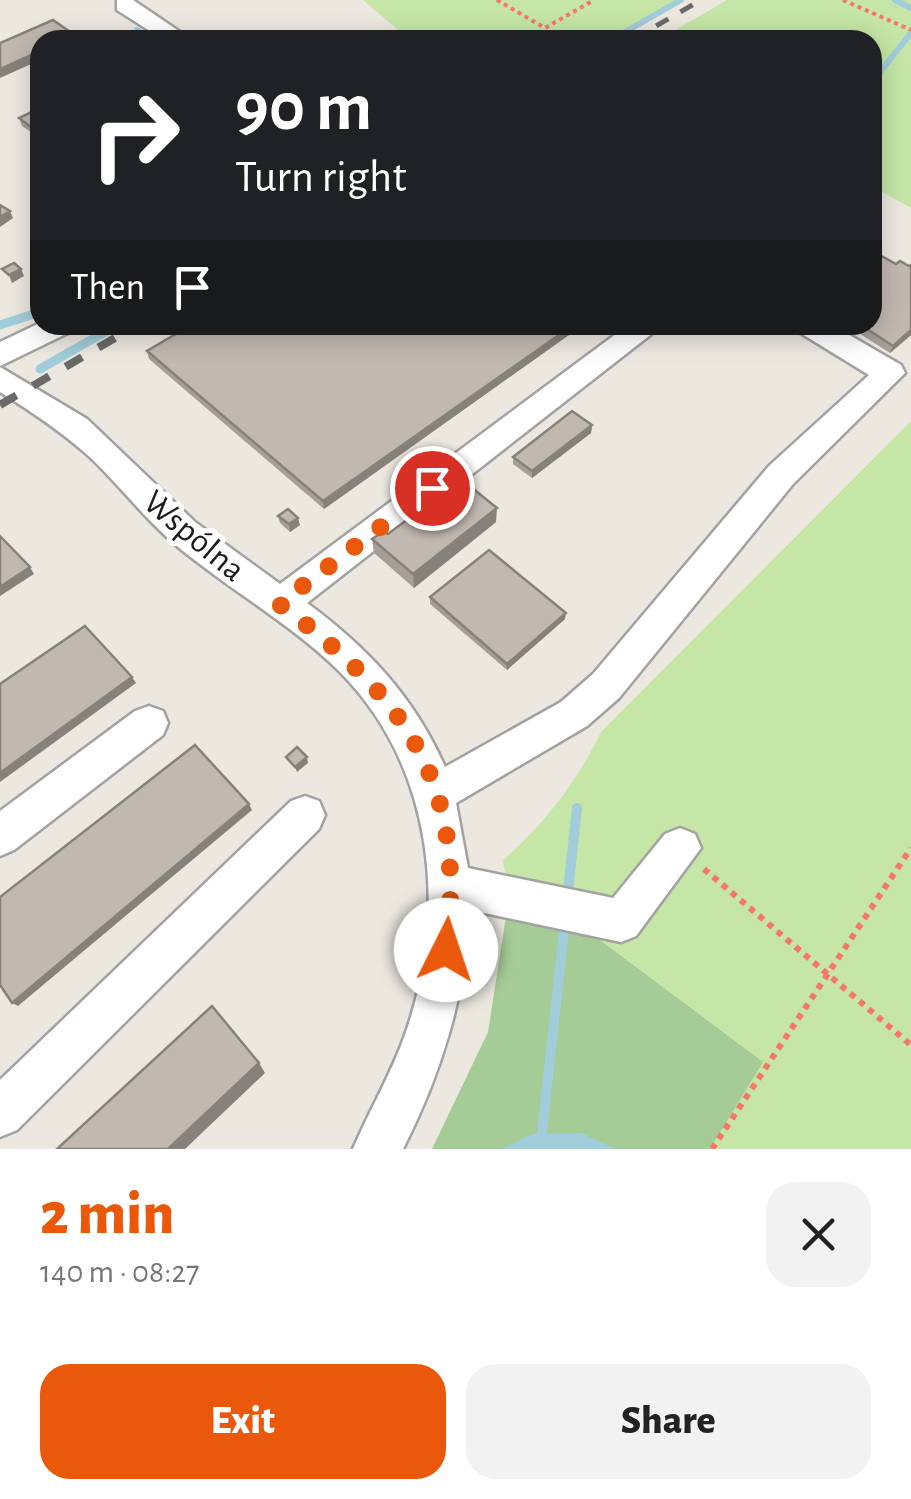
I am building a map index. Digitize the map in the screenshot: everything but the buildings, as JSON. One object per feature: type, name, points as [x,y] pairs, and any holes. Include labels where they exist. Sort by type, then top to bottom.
[{"type":"street","points":[[125,5],[164,30]]},
{"type":"street","points":[[0,355],[40,335]]},
{"type":"street","points":[[279,604],[635,335]]},
{"type":"street","points":[[438,792],[574,714],[606,686],[782,475],[890,372],[826,335]]},
{"type":"street","name":"Wspólna","points":[[0,378],[81,432],[182,530],[354,662],[416,742],[438,792],[450,884],[449,929],[438,1009],[408,1088],[377,1149]]},
{"type":"street","points":[[0,836],[149,722]]},
{"type":"street","points":[[0,1113],[305,815]]},
{"type":"street","points":[[450,884],[621,920],[680,848]]},
{"type":"path","points":[[497,0],[545,28],[594,0]]},
{"type":"path","points":[[842,0],[911,30]]},
{"type":"path","points":[[680,848],[911,1045]]},
{"type":"path","points":[[712,1149],[911,848]]},
{"type":"green space","points":[[363,0],[679,0],[628,30],[398,30]]},
{"type":"green space","points":[[727,0],[911,0],[911,208],[882,192],[882,30],[675,30]]},
{"type":"green space","points":[[911,421],[911,1149],[710,1149],[762,1062],[557,908],[509,897],[503,860],[559,801],[601,732]]},
{"type":"green space","points":[[509,897],[557,908],[763,1062],[710,1149],[432,1149],[488,1032]]},
{"type":"water","points":[[582,1133],[615,1149],[502,1149],[532,1134]]},
{"type":"waterway","points":[[628,30],[681,0]]},
{"type":"waterway","points":[[895,0],[911,8]]},
{"type":"waterway","points":[[882,69],[911,33]]},
{"type":"waterway","points":[[0,325],[30,315]]},
{"type":"waterway","points":[[40,369],[100,335]]},
{"type":"waterway","points":[[567,900],[577,808]]},
{"type":"waterway","points":[[542,1133],[565,921]]},
{"type":"railway","points":[[649,30],[701,0]]},
{"type":"railway","points":[[0,405],[120,335]]},
{"type":"route","points":[[432,488],[279,604],[354,662],[400,716],[431,773],[448,845],[446,950]]}]
